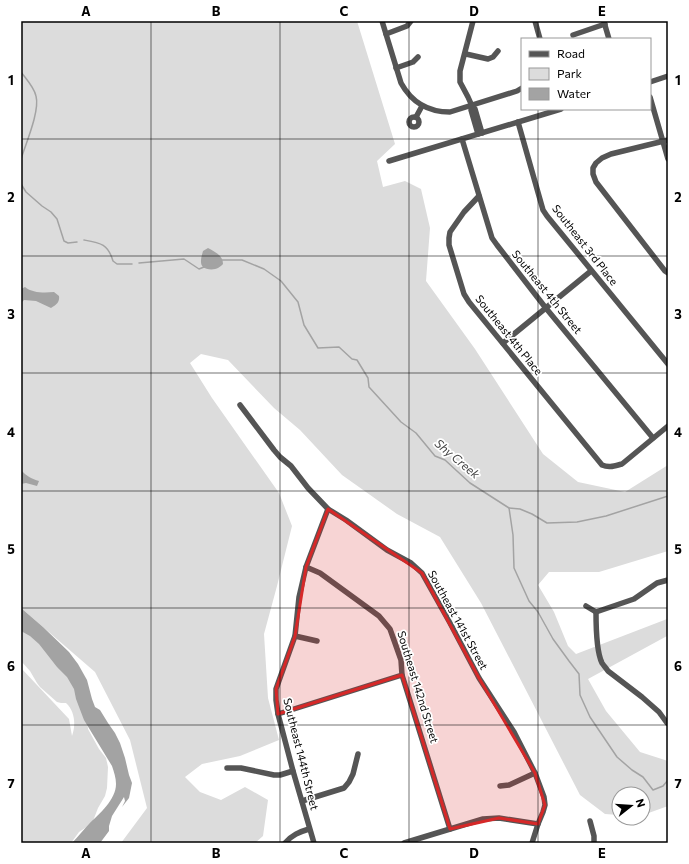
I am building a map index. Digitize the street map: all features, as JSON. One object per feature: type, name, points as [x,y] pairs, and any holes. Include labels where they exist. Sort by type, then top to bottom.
[{"type":"street","points":[[382,21],[401,84],[411,98],[422,106],[432,110],[450,112],[521,89]]},
{"type":"street","points":[[386,34],[407,26],[411,21]]},
{"type":"street","points":[[473,21],[466,54],[460,71],[460,82],[475,109],[480,134]]},
{"type":"street","points":[[535,21],[540,38]]},
{"type":"street","points":[[573,35],[604,23],[610,38]]},
{"type":"street","points":[[466,54],[488,59],[493,57],[498,51]]},
{"type":"street","points":[[396,68],[413,62],[418,57]]},
{"type":"street","points":[[651,82],[668,76]]},
{"type":"street","points":[[651,100],[665,140],[668,159]]},
{"type":"street","points":[[416,117],[422,106]]},
{"type":"street","points":[[389,161],[558,110]]},
{"type":"street","name":"Southeast 3rd Place","points":[[518,122],[544,210],[591,271],[668,364]]},
{"type":"street","name":"Southeast 4th Street","points":[[462,139],[492,238],[497,246],[545,307],[653,438]]},
{"type":"street","points":[[665,140],[611,154],[602,158],[593,168],[593,174],[596,182],[668,273]]},
{"type":"street","name":"Southeast 4th Place","points":[[479,196],[464,212],[450,232],[449,245],[464,294],[468,302],[503,342],[602,465],[614,467],[622,464],[653,438]]},
{"type":"street","points":[[503,342],[591,271]]},
{"type":"street","name":"Southeast 141st Street","points":[[240,406],[274,450],[291,466],[308,488],[328,509],[346,520],[387,550],[410,563],[422,573],[450,622],[479,678],[514,732],[535,773],[544,796],[543,812],[538,824]]},
{"type":"street","points":[[653,438],[668,426]]},
{"type":"street","name":"Southeast 144th Street","points":[[314,843],[278,714],[276,689],[295,636],[299,597],[306,567],[328,509]]},
{"type":"street","name":"Southeast 142nd Street","points":[[306,567],[320,573],[379,616],[390,629],[401,660],[402,674],[450,829]]},
{"type":"street","points":[[586,606],[596,612],[634,599],[657,583],[668,580]]},
{"type":"street","points":[[596,612],[598,644],[603,666],[659,712],[667,723]]},
{"type":"street","points":[[295,636],[317,641]]},
{"type":"street","points":[[278,714],[402,674]]},
{"type":"street","points":[[302,800],[344,788],[353,774],[358,754]]},
{"type":"street","points":[[228,768],[241,768],[274,775],[280,775],[293,771]]},
{"type":"street","points":[[500,786],[509,785],[535,773]]},
{"type":"street","points":[[404,843],[483,819],[499,818],[538,824],[532,843]]},
{"type":"street","points":[[590,821],[594,836],[594,843]]},
{"type":"street","points":[[285,843],[292,836],[309,829]]},
{"type":"highlighted area","points":[[328,509],[422,573],[479,678],[535,773],[545,805],[538,824],[499,818],[450,829],[402,675],[278,714],[276,689],[295,636],[306,567]]},
{"type":"green space","points":[[21,21],[357,21],[395,144],[377,161],[383,187],[405,181],[421,189],[430,228],[426,281],[475,349],[543,454],[578,482],[625,492],[668,465],[668,551],[599,572],[549,572],[538,585],[554,612],[568,646],[576,654],[667,619],[667,636],[588,679],[606,711],[640,752],[668,761],[668,806],[651,812],[651,786],[611,786],[611,814],[605,814],[580,795],[481,603],[440,537],[397,514],[342,475],[300,430],[274,408],[228,360],[201,354],[190,363],[212,398],[279,493],[292,526],[264,634],[268,698],[279,740],[240,756],[202,764],[185,777],[200,792],[221,800],[245,787],[268,800],[263,836],[255,843],[121,843],[147,808],[130,740],[95,672],[21,608]]},
{"type":"green space","points":[[21,623],[67,667],[87,720],[88,729],[99,749],[106,758],[108,767],[105,796],[91,824],[79,832],[71,843],[21,843],[21,668],[69,719],[72,736],[74,718],[69,706],[66,703],[57,702],[40,687],[30,671],[21,661]]},
{"type":"water","points":[[208,248],[222,258],[223,264],[217,269],[206,269],[201,263],[203,251]]},
{"type":"water","points":[[25,287],[35,291],[54,292],[59,296],[58,302],[51,308],[36,301],[24,300],[21,303],[21,289]]},
{"type":"water","points":[[21,470],[29,477],[39,481],[37,486],[26,483],[21,484]]},
{"type":"water","points":[[21,608],[69,652],[78,664],[87,680],[95,707],[100,710],[120,743],[132,783],[129,798],[122,807],[125,801],[124,797],[112,816],[109,831],[100,843],[72,843],[102,811],[113,796],[116,782],[112,766],[84,720],[74,689],[67,677],[39,644],[30,636],[21,631]]},
{"type":"waterway","name":"Shy Creek","points":[[21,72],[34,89],[37,102],[29,136],[21,159]]},
{"type":"waterway","name":"Shy Creek","points":[[21,184],[26,192],[51,212],[57,219],[64,241],[68,243],[77,242]]},
{"type":"waterway","name":"Shy Creek","points":[[84,240],[103,245],[109,251],[113,261],[117,264],[132,264]]},
{"type":"waterway","name":"Shy Creek","points":[[139,263],[184,259],[199,269],[204,267]]},
{"type":"waterway","name":"Shy Creek","points":[[222,260],[242,260],[264,269],[281,281],[298,302],[304,325],[318,348],[339,347],[352,359],[357,360],[368,378],[369,387],[401,422],[416,433],[435,456],[445,460],[470,483],[509,508],[513,535],[514,568],[529,601],[538,612],[553,639],[579,674],[580,695],[590,717],[617,757],[643,777],[653,790],[663,786],[668,780]]},
{"type":"waterway","points":[[509,508],[520,509],[547,523],[577,522],[606,516],[668,496]]}]
